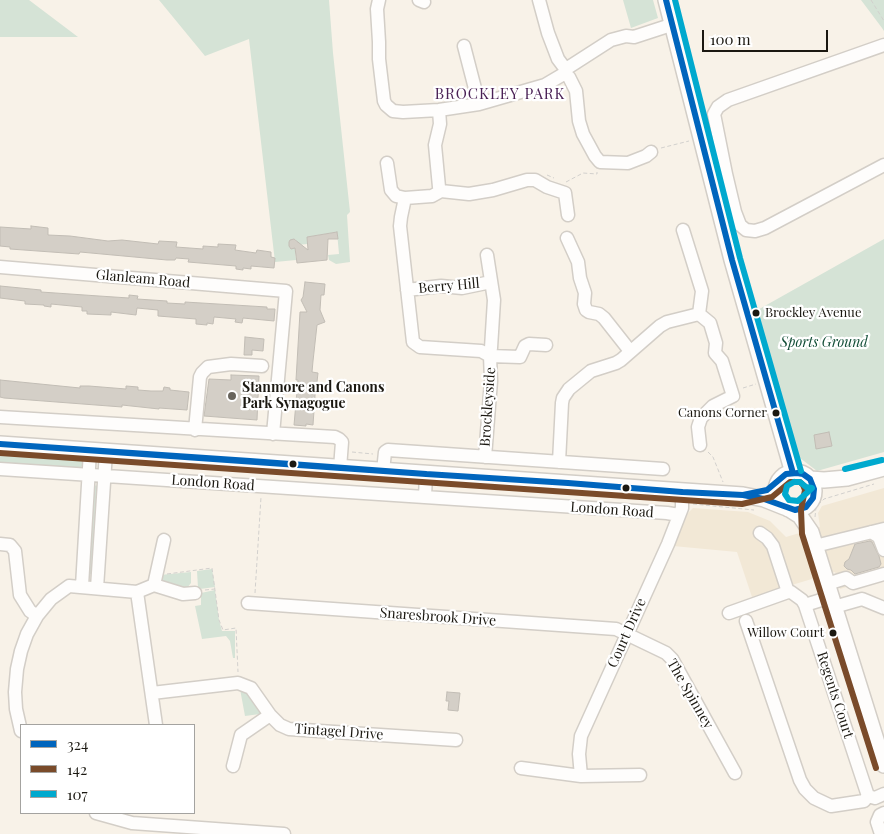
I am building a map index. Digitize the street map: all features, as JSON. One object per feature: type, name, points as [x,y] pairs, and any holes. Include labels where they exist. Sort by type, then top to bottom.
[{"type":"main road","points":[[666,0],[674,24],[702,138],[718,175],[732,260],[793,472]]},
{"type":"main road","name":"London Road","points":[[0,444],[742,495],[764,499],[786,508]]},
{"type":"main road","points":[[786,508],[800,510],[806,507],[821,490],[848,478],[884,468]]},
{"type":"main road","points":[[813,539],[800,516],[786,508],[778,500],[776,494],[779,482],[783,477],[793,472],[803,474],[810,479],[848,478]]},
{"type":"main road","points":[[810,479],[814,489],[810,519],[813,539],[884,765]]},
{"type":"main road","name":"London Road","points":[[742,495],[763,491],[779,482]]},
{"type":"street","points":[[379,0],[377,9],[379,59],[384,101],[386,105],[397,112],[439,110],[479,104],[545,85],[567,72],[604,43],[626,36],[634,37],[674,24]]},
{"type":"street","points":[[539,0],[548,33],[558,59],[576,91],[579,121],[583,134],[595,156],[600,162],[628,163],[651,152]]},
{"type":"street","points":[[884,45],[728,100],[718,107],[714,114],[718,175],[740,225],[746,230],[755,231],[766,228],[884,165]]},
{"type":"street","points":[[464,46],[479,104]]},
{"type":"street","points":[[439,110],[440,124],[435,146],[441,191]]},
{"type":"street","points":[[387,163],[390,190],[396,196],[406,198],[432,196],[441,191],[469,194],[493,190],[527,180],[535,180],[547,187],[565,193],[568,215]]},
{"type":"street","name":"Berry Hill","points":[[406,198],[401,217],[411,339],[420,347],[481,351],[489,355]]},
{"type":"street","points":[[673,243],[684,235],[702,291],[699,314]]},
{"type":"street","points":[[568,238],[578,262],[580,278],[585,293],[584,304],[586,310],[599,314],[604,318],[630,351]]},
{"type":"street","points":[[487,254],[494,300],[489,355]]},
{"type":"street","name":"Glanleam Road","points":[[0,267],[286,291],[273,434]]},
{"type":"street","name":"Berry Hill","points":[[407,290],[442,286],[462,288],[491,281]]},
{"type":"street","points":[[559,462],[562,404],[565,394],[581,378],[599,368],[616,363],[660,326],[667,322],[699,314]]},
{"type":"street","points":[[699,314],[710,323],[716,343],[715,353],[722,361],[733,396],[714,406],[701,418],[698,427],[700,445]]},
{"type":"street","name":"Brockleyside","points":[[485,457],[491,381],[489,355],[520,357],[525,346],[529,344],[546,345]]},
{"type":"street","points":[[195,430],[202,372],[208,367],[231,364],[262,366]]},
{"type":"street","points":[[0,417],[335,437],[342,442],[340,468]]},
{"type":"street","name":"London Road","points":[[384,454],[388,450],[658,469],[652,489]]},
{"type":"street","points":[[82,586],[90,451]]},
{"type":"street","points":[[97,588],[106,452]]},
{"type":"street","points":[[383,471],[384,454]]},
{"type":"street","name":"London Road","points":[[0,468],[679,515]]},
{"type":"street","points":[[425,497],[426,474]]},
{"type":"street","name":"Court Drive","points":[[581,776],[579,754],[581,736],[682,508],[682,492]]},
{"type":"street","points":[[813,539],[878,530],[884,550]]},
{"type":"street","points":[[760,533],[773,546],[788,592]]},
{"type":"street","points":[[20,727],[15,692],[21,651],[27,634],[37,616],[50,599],[69,586],[137,592],[155,579],[164,540]]},
{"type":"street","points":[[0,544],[10,545],[15,551],[17,584],[20,594],[30,611],[37,616]]},
{"type":"street","points":[[831,596],[846,578],[853,584],[874,576],[884,567]]},
{"type":"street","points":[[155,579],[183,594],[195,593]]},
{"type":"street","points":[[137,592],[156,724]]},
{"type":"street","points":[[729,613],[788,592],[802,600],[805,605],[831,596],[862,599],[884,608]]},
{"type":"street","name":"Snaresbrook Drive","points":[[251,604],[616,629],[627,634]]},
{"type":"street","name":"Regents Court","points":[[805,605],[868,796]]},
{"type":"street","points":[[746,621],[800,780],[805,789],[814,798],[831,806],[864,800],[868,796],[875,798],[884,794]]},
{"type":"street","name":"The Spinney","points":[[627,634],[666,653],[672,659],[735,773]]},
{"type":"street","points":[[152,693],[238,683]]},
{"type":"street","name":"Tintagel Drive","points":[[238,683],[247,685],[255,691],[270,715],[280,725],[289,729],[456,740]]},
{"type":"street","points":[[234,766],[241,735],[270,715]]},
{"type":"street","points":[[521,768],[581,776],[640,775]]},
{"type":"street","points":[[99,814],[116,820],[169,830],[284,834]]},
{"type":"street","points":[[167,814],[169,830]]},
{"type":"street","points":[[881,834],[877,822],[880,815],[884,814]]},
{"type":"path","points":[[871,0],[884,20]]},
{"type":"path","points":[[651,152],[655,149],[702,138]]},
{"type":"path","points":[[562,183],[583,173],[597,174],[600,162]]},
{"type":"path","points":[[535,180],[548,174],[554,177],[556,181]]},
{"type":"path","points":[[732,392],[766,381]]},
{"type":"path","points":[[700,445],[713,457],[726,494]]},
{"type":"path","points":[[341,451],[384,454]]},
{"type":"path","points":[[829,496],[876,483]]},
{"type":"path","points":[[251,604],[262,486]]},
{"type":"path","points":[[696,505],[762,510]]},
{"type":"path","points":[[155,579],[166,574],[212,568],[222,630],[236,628],[238,683]]},
{"type":"shaded area","points":[[884,488],[884,576],[840,589],[835,572],[752,597],[737,552],[673,546],[688,513],[693,508],[748,512],[770,521],[786,537],[820,527],[818,513],[822,506]]},
{"type":"green space","points":[[0,0],[29,0],[78,37],[0,37]]},
{"type":"green space","points":[[159,0],[329,0],[350,212],[347,215],[350,262],[336,264],[329,260],[328,255],[339,254],[337,232],[307,237],[307,244],[298,245],[295,239],[290,240],[289,246],[291,249],[295,248],[296,260],[275,262],[249,39],[205,56]]},
{"type":"green space","points":[[623,0],[653,0],[658,18],[631,28]]},
{"type":"green space","points":[[861,0],[884,0],[884,31],[882,28]]},
{"type":"green space","name":"Sports Ground","points":[[884,239],[884,452],[817,471],[800,458],[792,445],[754,312]]},
{"type":"green space","points":[[0,452],[79,457],[83,460],[83,465],[80,468],[0,466]]},
{"type":"green space","points":[[92,485],[99,486],[94,574],[87,574]]},
{"type":"green space","points":[[212,569],[215,587],[198,588],[197,571]]},
{"type":"green space","points":[[191,572],[191,583],[184,589],[161,582],[160,575]]},
{"type":"green space","points":[[215,590],[222,631],[235,631],[235,658],[233,658],[230,641],[226,636],[202,639],[195,606],[201,605],[201,593]]},
{"type":"green space","points":[[240,689],[249,693],[260,710],[260,714],[245,716]]},
{"type":"building","points":[[31,226],[48,228],[48,235],[108,241],[122,240],[158,244],[159,241],[177,242],[176,247],[203,249],[203,246],[218,247],[218,244],[236,245],[235,250],[256,253],[257,250],[271,252],[271,257],[275,258],[274,268],[251,266],[251,269],[243,268],[243,270],[236,269],[236,266],[188,262],[189,259],[176,258],[175,260],[167,260],[80,252],[79,254],[10,249],[10,247],[0,246],[0,227],[31,229]]},
{"type":"building","points":[[337,232],[338,239],[328,239],[327,260],[297,263],[295,248],[291,249],[289,246],[290,240],[294,239],[308,250],[307,237]]},
{"type":"building","points":[[305,282],[325,284],[324,295],[321,295],[320,310],[325,322],[317,325],[312,372],[318,373],[313,425],[306,424],[306,426],[294,425],[298,380],[296,380],[300,312],[307,312],[301,300]]},
{"type":"building","points":[[0,286],[41,290],[41,292],[129,298],[129,295],[138,296],[137,299],[167,301],[167,303],[185,304],[185,302],[267,307],[267,309],[275,309],[274,321],[243,318],[242,323],[235,322],[236,319],[214,317],[213,324],[196,324],[196,319],[158,316],[158,310],[137,308],[136,315],[111,312],[111,315],[87,314],[87,311],[82,311],[82,307],[51,304],[51,307],[25,304],[25,301],[0,298]]},
{"type":"building","points":[[245,337],[264,339],[263,351],[252,350],[252,355],[244,355]]},
{"type":"building","name":"Stanmore and Canons Park Synagogue","points":[[231,375],[259,376],[257,420],[204,416],[209,379],[231,380]]},
{"type":"building","points":[[0,380],[80,388],[80,386],[89,386],[126,389],[126,386],[138,387],[138,390],[163,391],[164,387],[170,388],[170,390],[189,392],[187,410],[4,398],[0,397]]},
{"type":"building","points":[[829,432],[832,446],[816,449],[814,435]]},
{"type":"building","points":[[870,541],[879,556],[881,564],[879,567],[855,574],[844,566],[845,562],[849,559],[855,544]]},
{"type":"building","points":[[447,692],[460,693],[458,711],[448,710]]},
{"type":"transit line","name":"324","points":[[666,0],[732,260],[793,473]]},
{"type":"transit line","name":"107","points":[[675,0],[740,258],[801,471]]},
{"type":"transit line","name":"324","points":[[0,444],[250,461],[426,474],[0,444]]},
{"type":"transit line","name":"142","points":[[0,453],[742,504],[772,497],[790,482],[800,482],[805,490],[801,510],[802,534],[876,768]]},
{"type":"transit line","name":"107","points":[[845,469],[882,460]]},
{"type":"transit line","name":"324","points":[[797,473],[803,474],[810,479],[814,489],[813,498],[806,507],[795,510],[764,499],[743,495],[767,490],[786,474],[797,473]]},
{"type":"transit line","name":"324","points":[[426,474],[568,483]]},
{"type":"transit line","name":"324","points":[[426,474],[568,483]]},
{"type":"transit line","name":"107","points":[[794,482],[800,482],[806,487],[812,488],[798,501],[789,500],[785,494],[787,486],[794,482]]},
{"type":"transit line","name":"324","points":[[568,483],[682,492]]},
{"type":"transit line","name":"324","points":[[568,483],[682,492]]},
{"type":"transit line","name":"324","points":[[682,492],[743,495]]},
{"type":"transit line","name":"324","points":[[682,492],[743,495]]},
{"type":"place","name":"Brockley Avenue","points":[[756,313]]},
{"type":"place","name":"Stanmore and Canons Park Synagogue","points":[[232,396]]},
{"type":"place","name":"Canons Corner","points":[[776,413]]},
{"type":"place","name":"Willow Court","points":[[833,633]]},
{"type":"district","name":"BROCKLEY PARK","points":[[500,94]]}]
